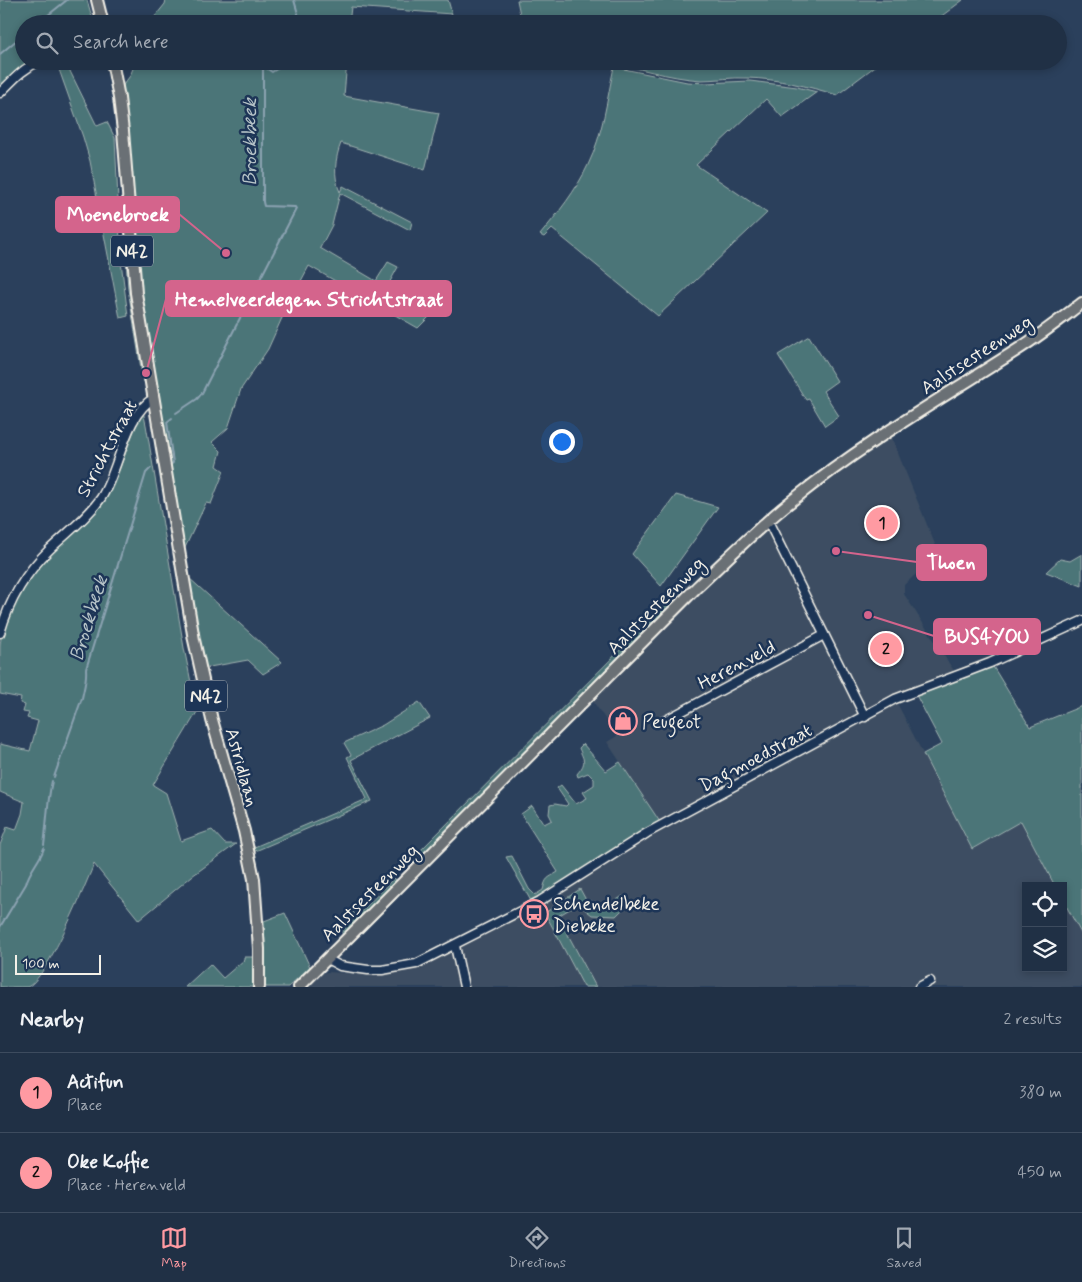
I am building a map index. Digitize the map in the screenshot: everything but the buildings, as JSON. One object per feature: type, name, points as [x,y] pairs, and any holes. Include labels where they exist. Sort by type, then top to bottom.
[{"type":"main road","points":[[97,0],[101,15]]},
{"type":"main road","name":"N42","points":[[114,70],[123,131],[136,293],[154,398]]},
{"type":"main road","name":"Aalstsesteenweg","points":[[299,987],[696,588],[793,499],[906,419],[1022,347],[1082,303]]},
{"type":"main road","name":"Astridlaan","points":[[154,398],[202,679],[249,855],[257,911],[259,987]]},
{"type":"street","points":[[0,93],[23,70]]},
{"type":"street","name":"Strichtstraat","points":[[0,633],[12,600],[30,571],[49,550],[83,520],[102,496],[114,474],[132,424],[145,404],[154,398]]},
{"type":"street","points":[[768,521],[865,717]]},
{"type":"street","name":"Dagmoedstraat","points":[[327,959],[340,966],[382,970],[416,964],[455,946],[540,901],[668,821],[865,717],[895,699],[990,663],[1082,621]]},
{"type":"street","name":"Herenveld","points":[[664,721],[824,635]]},
{"type":"street","points":[[455,946],[464,987]]},
{"type":"street","points":[[919,987],[930,981]]},
{"type":"shaded area","points":[[891,436],[943,564],[926,565],[904,585],[904,594],[956,674],[911,691],[660,822],[607,742],[617,736],[592,700],[761,532],[793,504]]},
{"type":"shaded area","points":[[897,703],[972,849],[1021,821],[1053,882],[1022,882],[1022,972],[1067,972],[1067,907],[1082,935],[1082,987],[305,987],[318,974],[327,972],[377,975],[415,968],[542,904],[667,826]]},
{"type":"green space","points":[[0,0],[87,0],[91,15],[15,15],[15,70],[24,70],[0,90]]},
{"type":"green space","points":[[166,0],[448,0],[452,14],[351,7],[350,15],[156,15]]},
{"type":"green space","points":[[517,0],[963,0],[943,15],[520,15]]},
{"type":"green space","points":[[59,70],[69,70],[97,126],[107,122],[115,138],[121,262],[128,316],[120,318],[90,161]]},
{"type":"green space","points":[[132,70],[346,70],[344,96],[439,113],[425,170],[341,143],[337,155],[336,174],[340,192],[343,186],[412,222],[410,230],[340,193],[332,225],[320,248],[376,281],[388,262],[398,267],[387,287],[432,314],[418,328],[309,266],[286,309],[268,349],[241,389],[228,428],[212,442],[221,451],[217,466],[224,471],[211,504],[206,503],[183,552],[139,283],[123,85]]},
{"type":"green space","points":[[613,70],[629,70],[687,82],[750,81],[797,87],[817,92],[782,117],[766,99],[696,165],[767,213],[658,316],[552,229],[544,237],[540,235],[560,210],[583,175],[593,153],[607,104]]},
{"type":"green space","points":[[643,70],[870,70],[837,95],[782,81],[741,78],[701,80]]},
{"type":"green space","points":[[125,245],[128,245],[148,382],[143,381],[128,289]]},
{"type":"green space","points":[[809,336],[837,381],[823,391],[839,416],[825,426],[809,399],[806,400],[778,355]]},
{"type":"green space","points":[[143,411],[197,712],[153,785],[166,793],[181,841],[212,830],[225,844],[236,844],[192,876],[139,920],[94,864],[54,951],[35,981],[27,987],[0,987],[0,845],[7,827],[16,830],[24,802],[0,792],[0,744],[30,751],[38,721],[27,718],[29,713],[23,712],[25,705],[20,703],[21,698],[0,694],[0,645],[2,632],[12,605],[27,581],[45,559],[86,521],[103,501],[115,480]]},
{"type":"green space","points":[[676,495],[718,507],[661,586],[632,554]]},
{"type":"green space","points":[[1082,554],[1082,586],[1046,572],[1060,559],[1070,561]]},
{"type":"green space","points":[[188,577],[282,662],[263,674],[248,660],[204,668]]},
{"type":"green space","points":[[672,598],[676,602],[416,865],[411,860]]},
{"type":"green space","points":[[992,665],[1030,727],[1082,706],[1082,935],[1067,907],[1067,882],[1053,882],[1021,821],[972,849],[923,754],[942,744],[916,695]]},
{"type":"green space","points":[[419,702],[430,718],[351,760],[372,801],[253,852],[252,848],[367,799],[347,757],[351,755],[344,743],[383,725]]},
{"type":"green space","points":[[583,744],[606,771],[620,762],[660,822],[531,901],[506,857],[512,856],[529,889],[535,895],[543,890],[548,879],[558,872],[521,814],[532,806],[544,824],[552,820],[549,814],[550,805],[566,806],[568,804],[557,788],[561,785],[576,804],[587,798],[583,792],[594,785],[594,779],[588,773],[578,777],[577,774],[583,764],[579,748]]},
{"type":"green space","points":[[394,878],[399,883],[391,891],[397,898],[351,944],[341,932],[348,924],[348,918],[353,912],[357,916]]},
{"type":"green space","points":[[580,889],[586,900],[607,906],[623,896],[628,904],[616,916],[592,915],[578,904],[558,916],[596,987],[584,987],[545,913]]},
{"type":"green space","points":[[285,913],[310,967],[288,987],[265,987],[264,921]]},
{"type":"green space","points":[[244,957],[253,957],[253,987],[185,987],[210,964],[223,978],[244,960]]},
{"type":"waterway","points":[[48,15],[67,0]]},
{"type":"waterway","name":"Broekbeek","points":[[294,0],[298,15]]},
{"type":"waterway","points":[[0,54],[15,42]]},
{"type":"waterway","name":"Broekbeek","points":[[238,322],[296,209],[295,207],[264,206],[263,202],[263,70]]},
{"type":"waterway","name":"Broekbeek","points":[[269,70],[272,72],[275,70]]},
{"type":"waterway","name":"Broekbeek","points":[[176,413],[197,399],[202,393],[237,324]]},
{"type":"waterway","name":"Broekbeek","points":[[171,464],[173,463],[167,422],[172,418]]},
{"type":"waterway","name":"Broekbeek","points":[[54,777],[82,698],[86,680],[86,669],[146,473],[151,468]]},
{"type":"waterway","name":"Broekbeek","points":[[44,845],[52,781]]},
{"type":"waterway","name":"Broekbeek","points":[[0,927],[26,884],[44,848]]},
{"type":"place","name":"Moenebroek","points":[[226,253]]},
{"type":"place","name":"Hemelveerdegem Strichtstraat","points":[[146,373]]},
{"type":"place","name":"Actifun","points":[[882,523]]},
{"type":"place","name":"Thoen","points":[[836,551]]},
{"type":"place","name":"BUS4YOU","points":[[868,615]]},
{"type":"place","name":"Oke Koffie","points":[[886,649]]},
{"type":"place","name":"Peugeot","points":[[623,721]]},
{"type":"place","name":"Schendelbeke Diebeke","points":[[534,914]]}]
